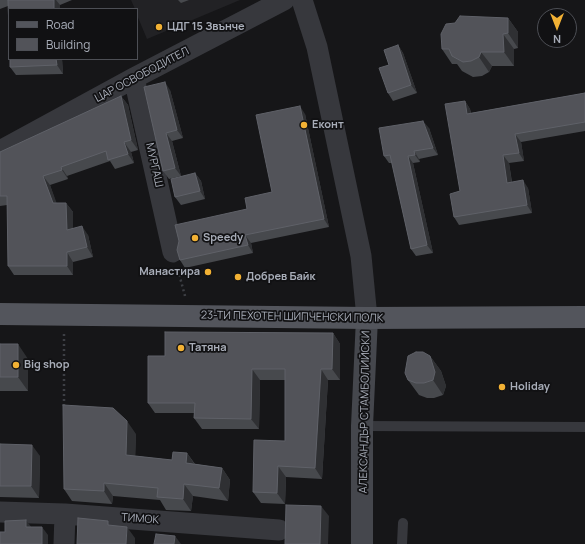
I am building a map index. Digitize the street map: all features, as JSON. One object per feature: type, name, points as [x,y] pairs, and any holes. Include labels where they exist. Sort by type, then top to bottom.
[{"type":"main road","name":"23-ТИ ПЕХОТЕН ШИПЧЕНСКИ ПОЛК","points":[[0,314],[367,318],[585,317]]},
{"type":"main road","name":"АЛЕКСАНДЪР СТАМБОЛИЙСКИ","points":[[362,544],[362,426],[367,318]]},
{"type":"street","name":"ЦАР ОСВОБОДИТЕЛ","points":[[0,151],[134,78],[284,0]]},
{"type":"street","name":"АЛЕКСАНДЪР СТАМБОЛИЙСКИ","points":[[302,0],[317,47],[361,256],[367,318]]},
{"type":"street","name":"МУРГАШ","points":[[134,78],[174,252]]},
{"type":"street","name":"ТИМОК","points":[[0,512],[65,514],[279,530]]},
{"type":"street","points":[[64,544],[65,514]]},
{"type":"lane","points":[[362,426],[585,427]]},
{"type":"lane","points":[[402,544],[403,523]]},
{"type":"path","points":[[174,252],[190,316]]},
{"type":"path","points":[[63,314],[64,410]]},
{"type":"shaded area","name":"ЦДГ 15 Звънче","points":[[131,0],[240,0],[147,39],[138,17],[138,8],[135,8]]},
{"type":"building","points":[[8,0],[54,0],[54,8],[8,8]]},
{"type":"building","points":[[460,16],[508,18],[508,33],[503,34],[504,52],[481,52],[479,57],[471,61],[463,62],[452,56],[449,49],[442,49],[441,34],[446,24],[455,23]]},
{"type":"building","points":[[398,45],[411,85],[388,93],[379,68],[389,65],[384,50]]},
{"type":"building","points":[[10,60],[56,60],[57,65],[10,67]]},
{"type":"building","points":[[165,82],[177,130],[166,133],[175,168],[163,171],[144,87]]},
{"type":"building","points":[[585,93],[585,122],[515,134],[519,153],[503,155],[507,183],[523,180],[527,205],[454,217],[450,194],[460,191],[445,104],[465,101],[467,114]]},
{"type":"building","points":[[121,96],[131,140],[124,142],[128,154],[108,160],[106,151],[61,167],[62,170],[43,176],[53,203],[66,203],[67,230],[82,226],[87,247],[67,252],[67,266],[8,266],[7,196],[0,196],[0,152]]},
{"type":"building","points":[[300,106],[324,219],[245,235],[248,245],[180,260],[177,250],[179,241],[175,225],[247,209],[245,198],[272,192],[256,115]]},
{"type":"building","points":[[423,121],[433,148],[414,151],[415,155],[408,156],[427,245],[411,249],[390,155],[384,156],[379,128]]},
{"type":"building","points":[[195,173],[200,191],[175,197],[171,179]]},
{"type":"building","points":[[165,332],[333,333],[332,369],[321,369],[315,468],[278,466],[277,493],[253,492],[254,440],[285,441],[285,369],[252,369],[251,419],[194,418],[195,403],[148,403],[148,356],[165,356]]},
{"type":"building","points":[[0,344],[18,344],[18,377],[0,377]]},
{"type":"building","points":[[416,352],[423,352],[430,356],[435,372],[433,380],[424,383],[416,383],[408,380],[405,373],[408,356]]},
{"type":"building","points":[[63,405],[113,408],[127,421],[126,455],[172,460],[173,452],[187,453],[186,463],[222,468],[219,488],[184,484],[183,499],[157,497],[158,488],[104,483],[104,491],[64,489]]},
{"type":"building","points":[[0,444],[32,445],[31,486],[0,486]]},
{"type":"building","points":[[286,505],[321,506],[320,544],[285,544]]},
{"type":"building","points":[[78,518],[108,521],[108,525],[127,527],[126,544],[77,544]]},
{"type":"building","points":[[26,520],[26,527],[42,527],[42,544],[0,544],[0,532],[5,532],[5,521]]},
{"type":"building","points":[[156,534],[175,536],[174,544],[154,544]]},
{"type":"place","name":"ЦДГ 15 Звънче","points":[[159,27]]},
{"type":"place","name":"Еконт","points":[[304,125]]},
{"type":"place","name":"Speedy","points":[[195,238]]},
{"type":"place","name":"Манастира","points":[[208,272]]},
{"type":"place","name":"Добрев Байк","points":[[238,277]]},
{"type":"place","name":"Татяна","points":[[181,348]]},
{"type":"place","name":"Big shop","points":[[16,365]]},
{"type":"place","name":"Holiday","points":[[502,387]]}]
